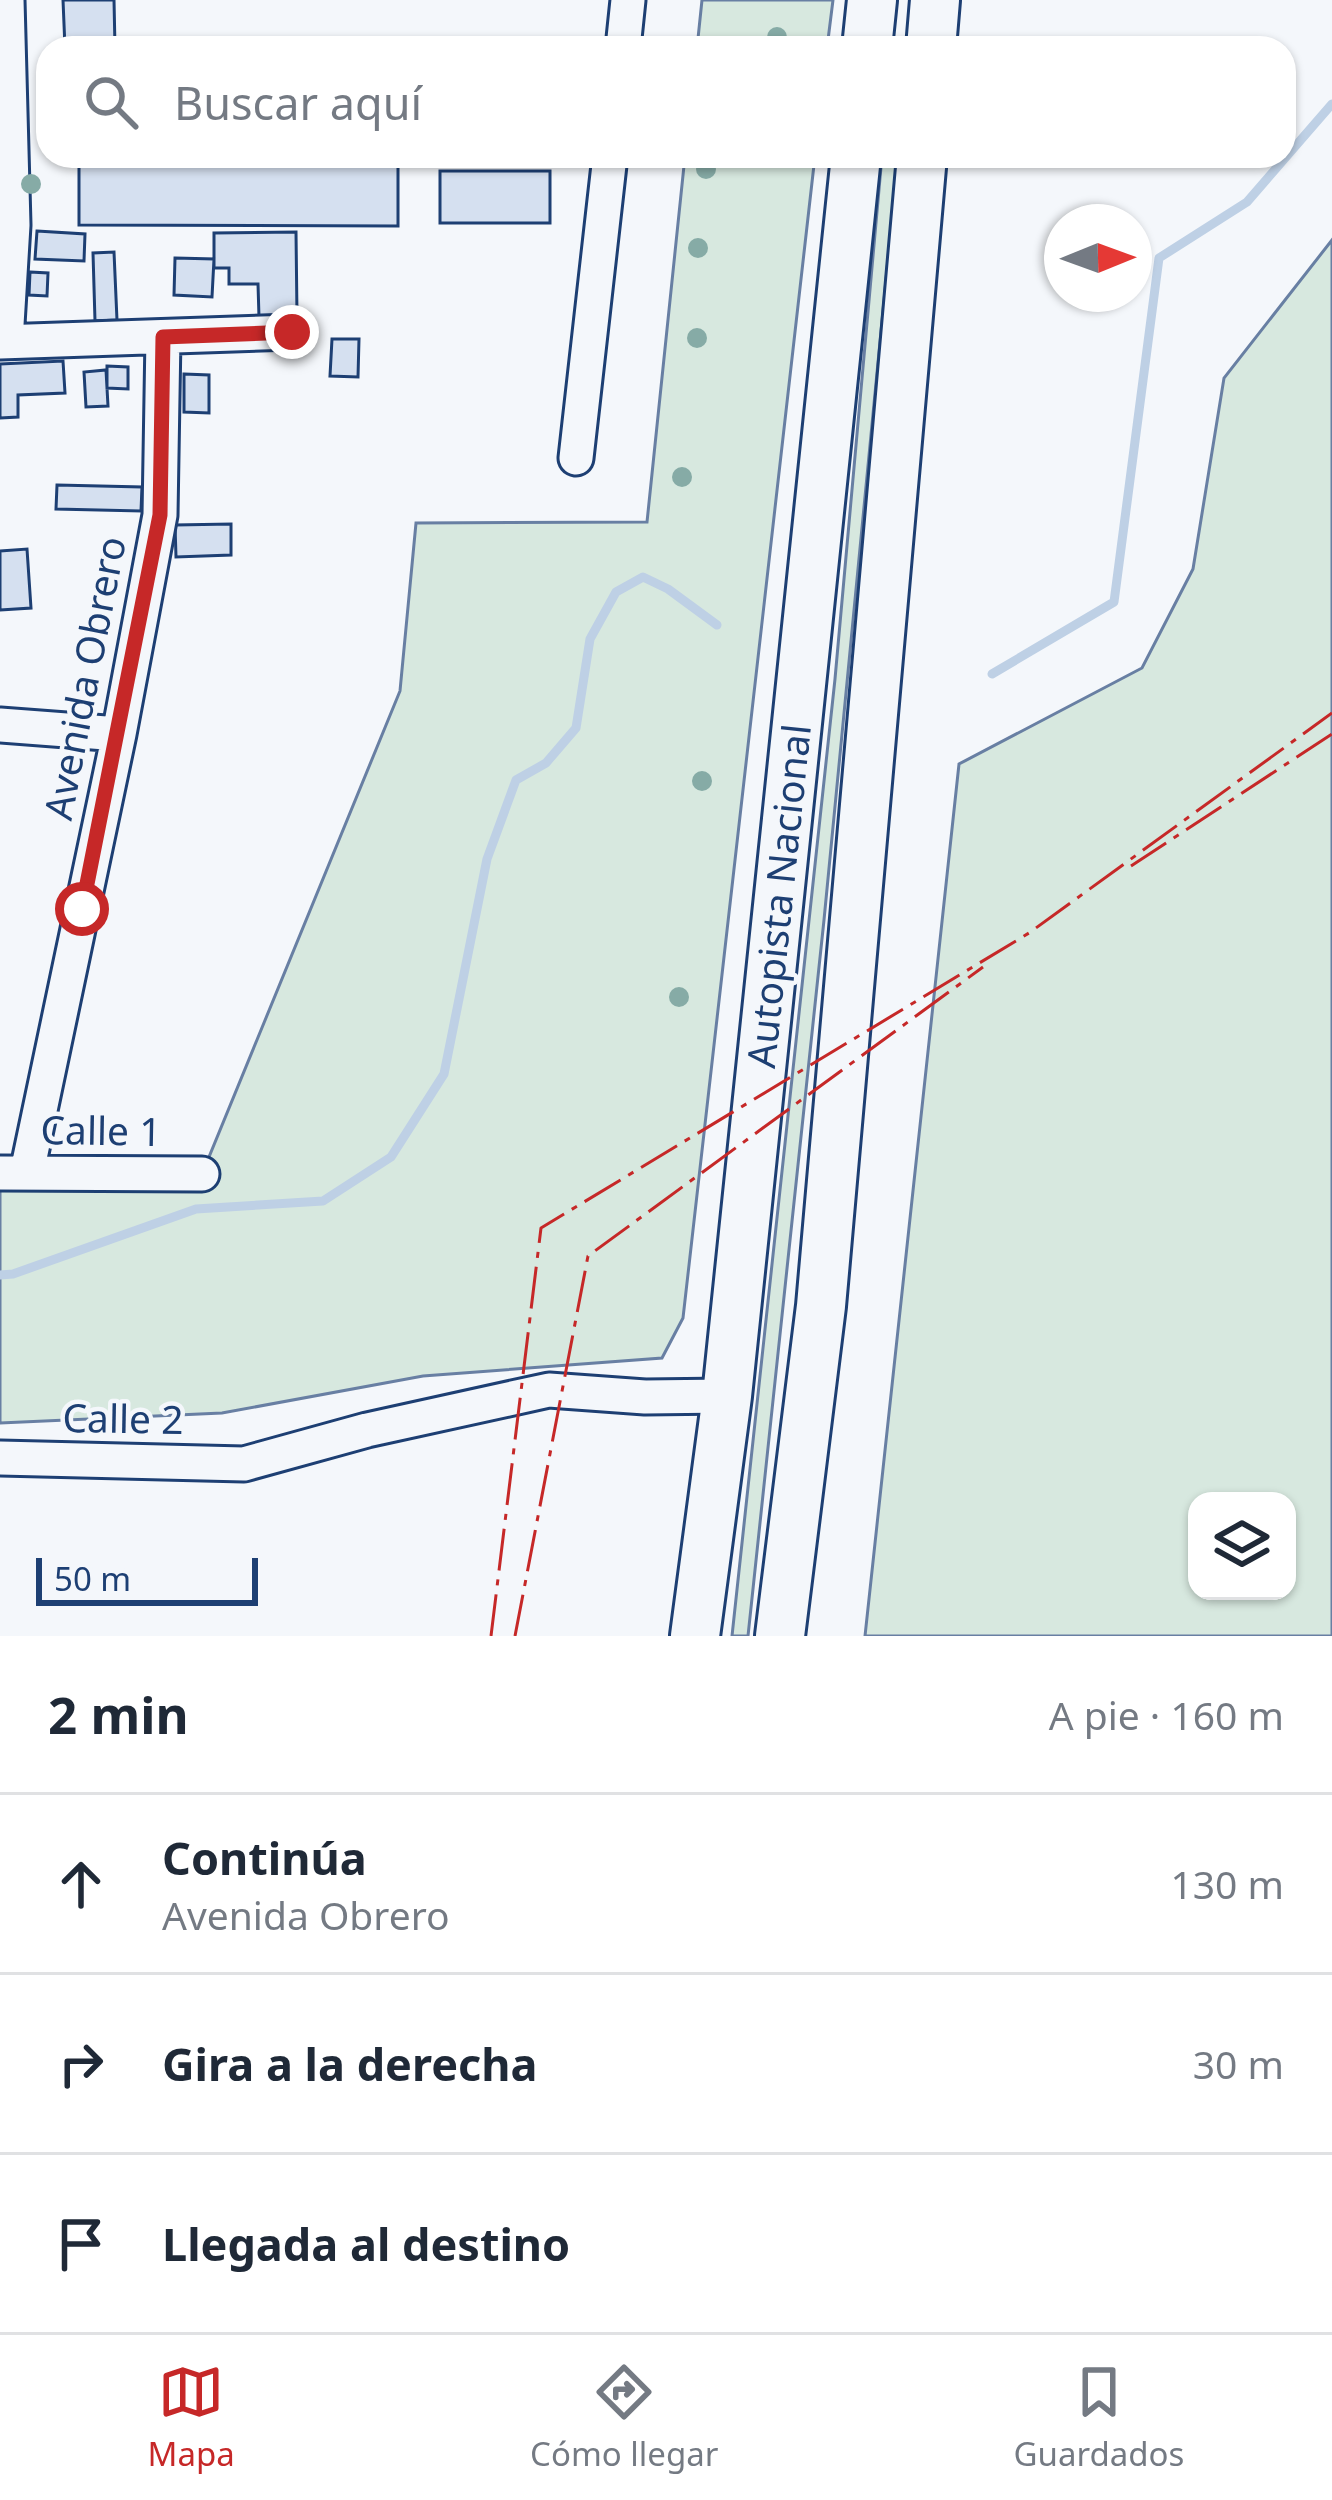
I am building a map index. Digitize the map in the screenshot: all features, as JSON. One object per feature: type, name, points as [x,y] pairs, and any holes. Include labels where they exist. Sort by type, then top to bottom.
[{"type":"highway","name":"Autopista Nacional","points":[[695,1636],[727,1396],[855,168]]},
{"type":"highway","name":"Autopista Nacional","points":[[780,1636],[821,1306],[921,168]]},
{"type":"street","points":[[7,0],[13,224],[3,341],[292,332]]},
{"type":"street","points":[[624,36],[628,0]]},
{"type":"street","points":[[576,458],[609,168]]},
{"type":"street","name":"Avenida Obrero","points":[[13,1173],[119,734],[160,515],[163,337]]},
{"type":"street","points":[[0,725],[119,734]]},
{"type":"street","name":"Calle 1","points":[[13,1173],[202,1174]]},
{"type":"street","name":"Calle 2","points":[[0,1458],[244,1464],[367,1430],[549,1390],[645,1397],[727,1396]]},
{"type":"shaded area","points":[[702,0],[833,0],[828,36],[698,36]]},
{"type":"shaded area","points":[[684,168],[814,168],[683,1318],[662,1358],[423,1376],[222,1413],[0,1423],[0,1180],[202,1174],[400,691],[416,523],[647,522]]},
{"type":"shaded area","points":[[881,168],[897,168],[748,1636],[732,1636],[835,679]]},
{"type":"shaded area","points":[[1332,240],[1332,1636],[865,1636],[959,764],[1142,668],[1193,569],[1224,378]]},
{"type":"building","points":[[63,0],[114,0],[115,36],[64,36]]},
{"type":"building","points":[[79,168],[398,168],[398,226],[79,225]]},
{"type":"building","points":[[440,171],[550,171],[550,223],[440,223]]},
{"type":"building","points":[[37,231],[85,234],[84,261],[35,259]]},
{"type":"building","points":[[296,232],[297,316],[259,317],[258,284],[229,284],[229,268],[214,268],[214,233]]},
{"type":"building","points":[[114,252],[117,320],[95,321],[93,253]]},
{"type":"building","points":[[175,258],[214,259],[212,297],[174,295]]},
{"type":"building","points":[[30,272],[48,273],[47,296],[29,295]]},
{"type":"building","points":[[332,339],[359,339],[358,377],[330,376]]},
{"type":"building","points":[[63,361],[65,393],[18,395],[18,417],[0,418],[0,364]]},
{"type":"building","points":[[107,366],[128,367],[128,389],[107,388]]},
{"type":"building","points":[[106,370],[108,406],[86,407],[84,372]]},
{"type":"building","points":[[184,374],[209,375],[209,413],[184,412]]},
{"type":"building","points":[[57,485],[142,487],[141,511],[56,509]]},
{"type":"building","points":[[231,524],[231,555],[176,557],[175,525]]},
{"type":"building","points":[[27,549],[31,608],[0,610],[0,551]]},
{"type":"waterway","points":[[1296,146],[1332,104]]},
{"type":"waterway","points":[[992,674],[1114,602],[1159,258],[1247,202],[1276,168]]},
{"type":"waterway","points":[[0,1275],[196,1209],[323,1201],[391,1157],[444,1074],[487,859],[516,780],[546,763],[576,728],[590,639],[616,592],[643,577],[717,625]]},
{"type":"power","points":[[491,1636],[541,1228],[1029,933],[1332,713]]},
{"type":"power","points":[[1131,866],[1332,734]]},
{"type":"power","points":[[515,1636],[588,1256],[983,967]]},
{"type":"route","points":[[82,909],[160,515],[163,337],[292,332]]}]
